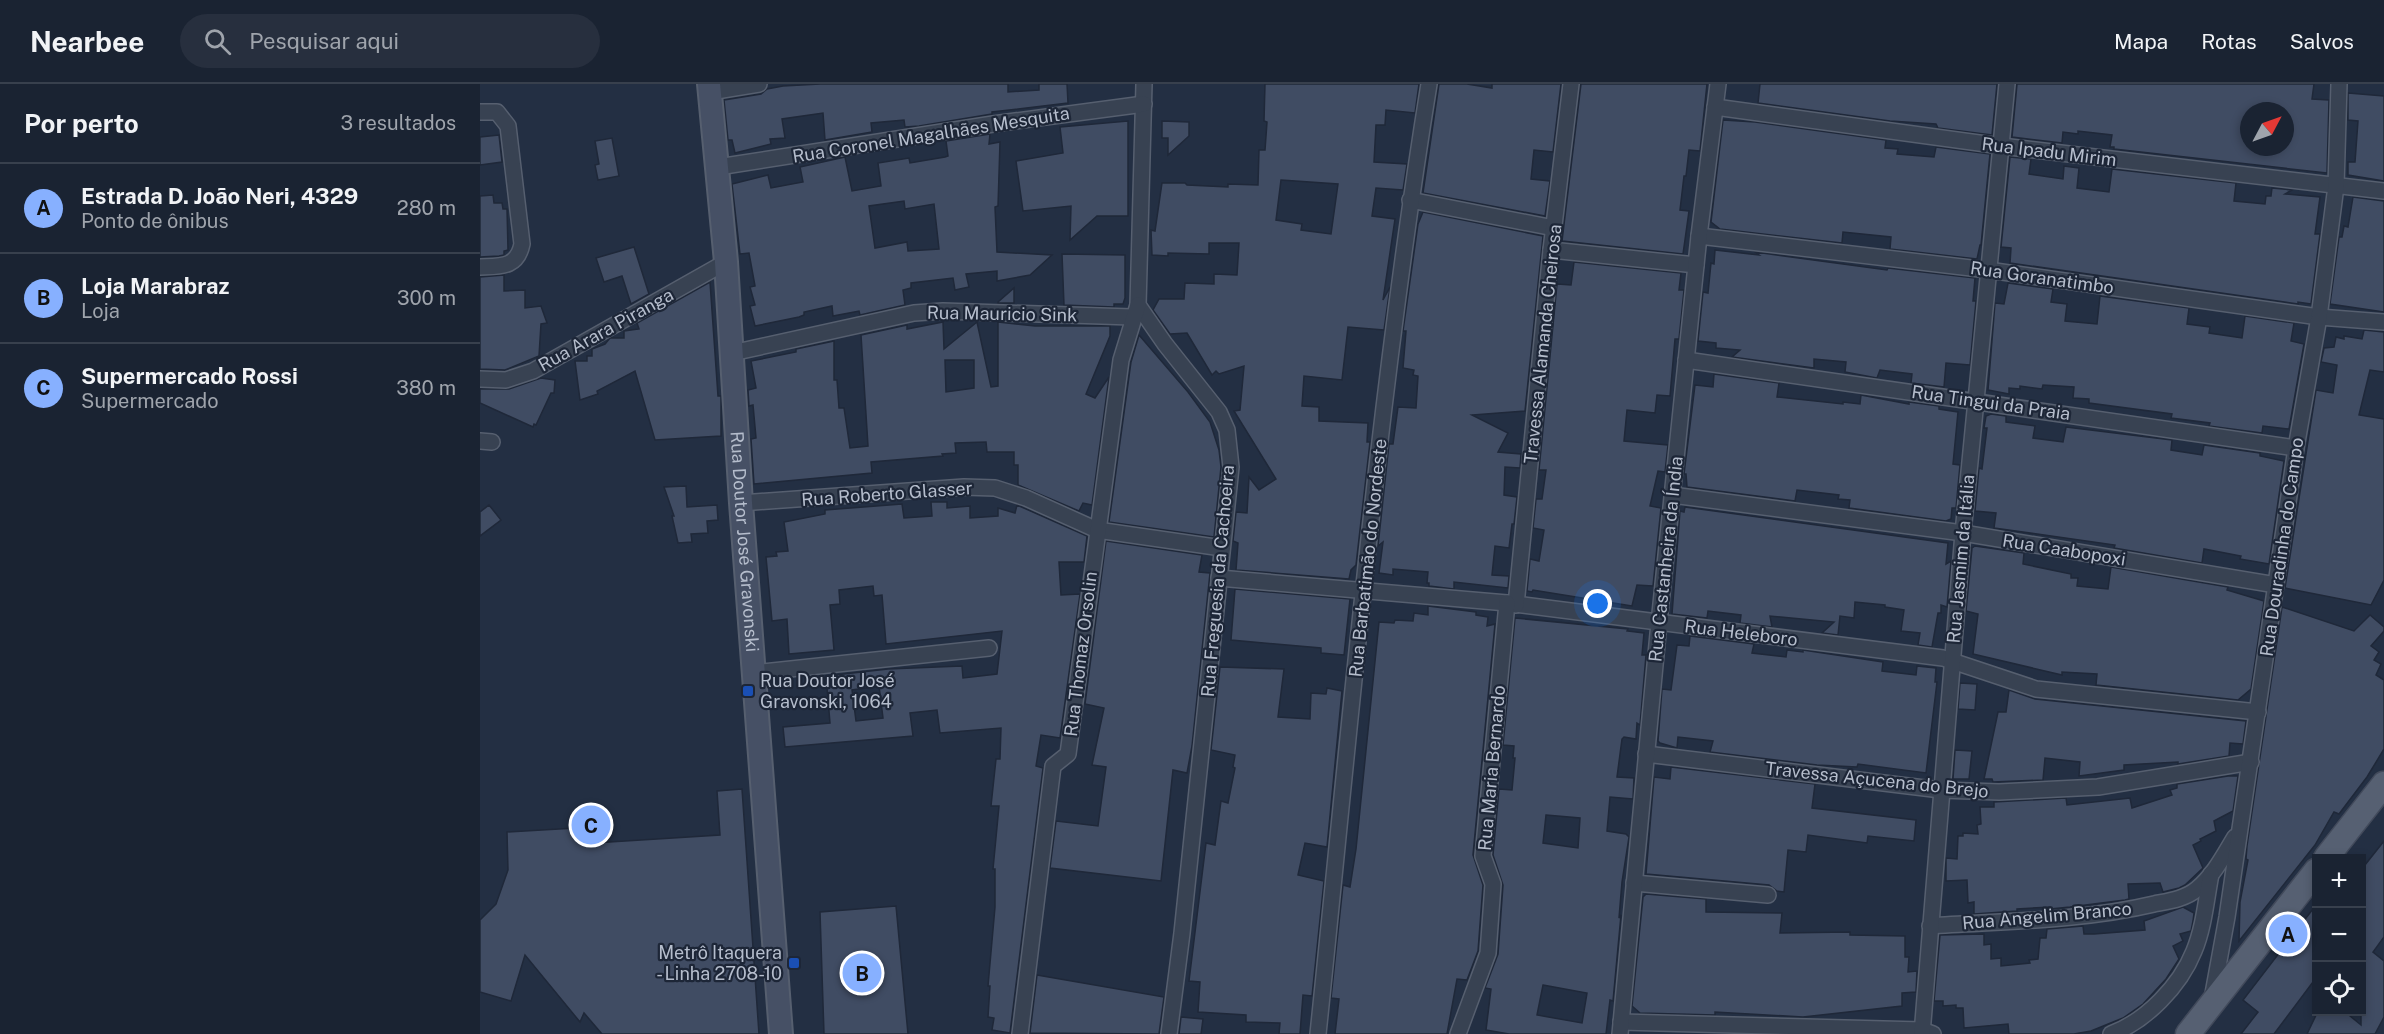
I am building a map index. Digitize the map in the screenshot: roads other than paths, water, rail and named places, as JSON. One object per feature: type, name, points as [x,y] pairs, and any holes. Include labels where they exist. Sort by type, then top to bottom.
[{"type":"main road","points":[[2329,854],[2384,784]]},
{"type":"main road","points":[[2188,1034],[2211,1008],[2312,876]]},
{"type":"street","points":[[709,88],[759,84]]},
{"type":"street","points":[[1135,311],[1144,84]]},
{"type":"street","name":"Rua Barbatimão do Nordeste","points":[[1318,1034],[1364,591],[1410,200],[1429,84]]},
{"type":"street","name":"Travessa Alamanda Cheirosa","points":[[1511,604],[1571,84]]},
{"type":"street","name":"Rua Castanheira da Índia","points":[[1621,1028],[1672,495],[1699,236],[1718,84]]},
{"type":"street","name":"Rua Jasmim da Itália","points":[[1926,1032],[1930,926],[1952,661],[2007,84]]},
{"type":"street","name":"Rua Douradinha do Campo","points":[[2211,1008],[2228,917],[2296,448],[2319,317],[2336,186],[2339,84]]},
{"type":"street","name":"Rua Doutor José Gravonski","points":[[709,88],[726,262],[753,673],[781,1034]]},
{"type":"street","name":"Rua Coronel Magalhães Mesquita","points":[[718,167],[993,124],[1144,104]]},
{"type":"street","name":"Rua Ipadu Mirim","points":[[1715,107],[2001,146],[2384,191]]},
{"type":"street","points":[[480,112],[497,112],[508,126],[522,244],[517,258],[501,266],[480,267]]},
{"type":"street","points":[[1410,200],[1554,228]]},
{"type":"street","name":"Rua Goranatimbo","points":[[1699,236],[1988,270],[2319,317],[2384,322]]},
{"type":"street","points":[[1551,250],[1696,265]]},
{"type":"street","name":"Rua Arara Piranga","points":[[480,380],[507,380],[533,371],[726,262]]},
{"type":"street","name":"Rua Mauricio Sink","points":[[732,353],[914,313],[1135,311]]},
{"type":"street","name":"Rua Thomaz Orsolin","points":[[1020,1034],[1053,766],[1068,754],[1120,360],[1135,311]]},
{"type":"street","name":"Rua Freguesia da Cachoeira","points":[[1135,311],[1165,344],[1219,412],[1227,430],[1231,467],[1182,933],[1169,1034]]},
{"type":"street","name":"Rua Tingui da Praia","points":[[1686,360],[2296,448]]},
{"type":"street","name":"Rua Roberto Glasser","points":[[741,503],[964,487],[995,489],[1026,498],[1097,530],[1222,548]]},
{"type":"street","name":"Rua Caabopoxi","points":[[1672,495],[1963,533],[2276,585]]},
{"type":"street","name":"Rua Heleboro","points":[[1219,579],[1511,604],[1943,658],[2036,690],[2258,712]]},
{"type":"street","name":"Rua Maria Bernardo","points":[[1458,1034],[1488,952],[1493,884],[1483,856],[1511,604]]},
{"type":"street","points":[[753,673],[989,648]]},
{"type":"street","name":"Travessa Açucena do Brejo","points":[[1646,754],[1941,790],[1999,792],[2098,787],[2251,762]]},
{"type":"street","name":"Rua Angelim Branco","points":[[1930,926],[2078,916],[2131,910],[2179,899],[2196,890],[2211,874],[2239,832]]},
{"type":"street","points":[[2111,1034],[2123,1030],[2154,1008],[2187,965],[2200,932],[2211,874]]},
{"type":"street","points":[[1634,883],[1767,896]]},
{"type":"street","points":[[1621,1028],[1926,1032]]},
{"type":"place","name":"Rua Doutor José Gravonski, 1064","points":[[748,691]]},
{"type":"place","name":"Supermercado Rossi","points":[[591,825]]},
{"type":"place","name":"Estrada D. João Neri, 4329","points":[[2288,934]]},
{"type":"place","name":"Metrô Itaquera - Linha 2708-10","points":[[794,963]]},
{"type":"place","name":"Loja Marabraz","points":[[862,973]]}]
